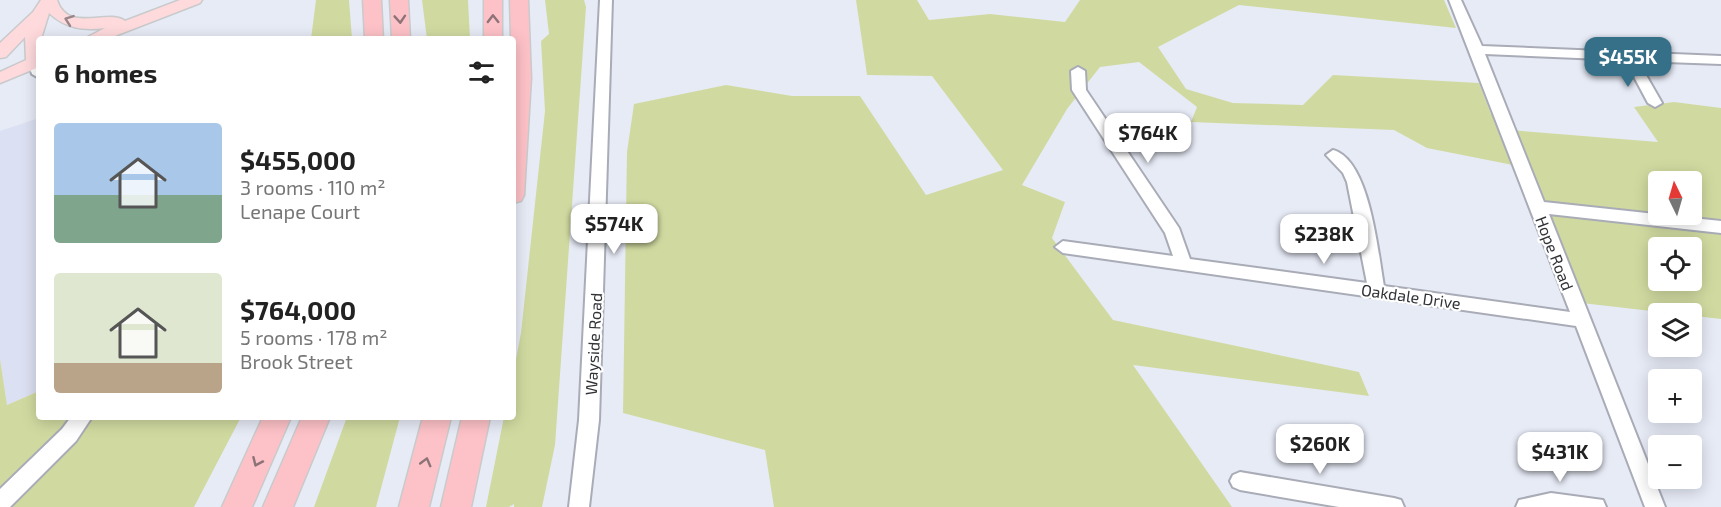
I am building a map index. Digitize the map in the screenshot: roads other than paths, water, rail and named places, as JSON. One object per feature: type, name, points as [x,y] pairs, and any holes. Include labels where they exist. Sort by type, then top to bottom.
[{"type":"highway","points":[[372,0],[374,36]]},
{"type":"highway","points":[[399,0],[401,36]]},
{"type":"highway","points":[[493,0],[493,36]]},
{"type":"highway","points":[[516,151],[521,78],[519,0]]},
{"type":"highway","points":[[237,507],[276,420]]},
{"type":"highway","points":[[278,507],[315,420]]},
{"type":"highway","points":[[414,507],[436,420]]},
{"type":"highway","points":[[456,507],[475,420]]},
{"type":"main road","points":[[100,36],[194,0]]},
{"type":"main road","points":[[0,53],[48,1],[62,19],[78,24],[140,20]]},
{"type":"main road","points":[[36,16],[32,35],[36,56]]},
{"type":"main road","points":[[0,78],[36,67]]},
{"type":"street","name":"Wayside Road","points":[[579,507],[589,420],[606,0]]},
{"type":"street","name":"Hope Road","points":[[1455,0],[1477,50],[1536,207],[1655,507]]},
{"type":"street","points":[[1477,50],[1721,60]]},
{"type":"street","points":[[1629,56],[1655,103]]},
{"type":"street","points":[[1078,70],[1079,90],[1173,232],[1183,263]]},
{"type":"street","points":[[1333,155],[1349,170],[1354,183],[1377,291]]},
{"type":"street","points":[[1536,207],[1721,227]]},
{"type":"street","name":"Oakdale Drive","points":[[1063,246],[1581,320]]},
{"type":"street","points":[[0,503],[69,435],[80,420]]},
{"type":"street","points":[[1240,481],[1394,507]]},
{"type":"street","points":[[1526,507],[1551,502],[1596,507]]}]
